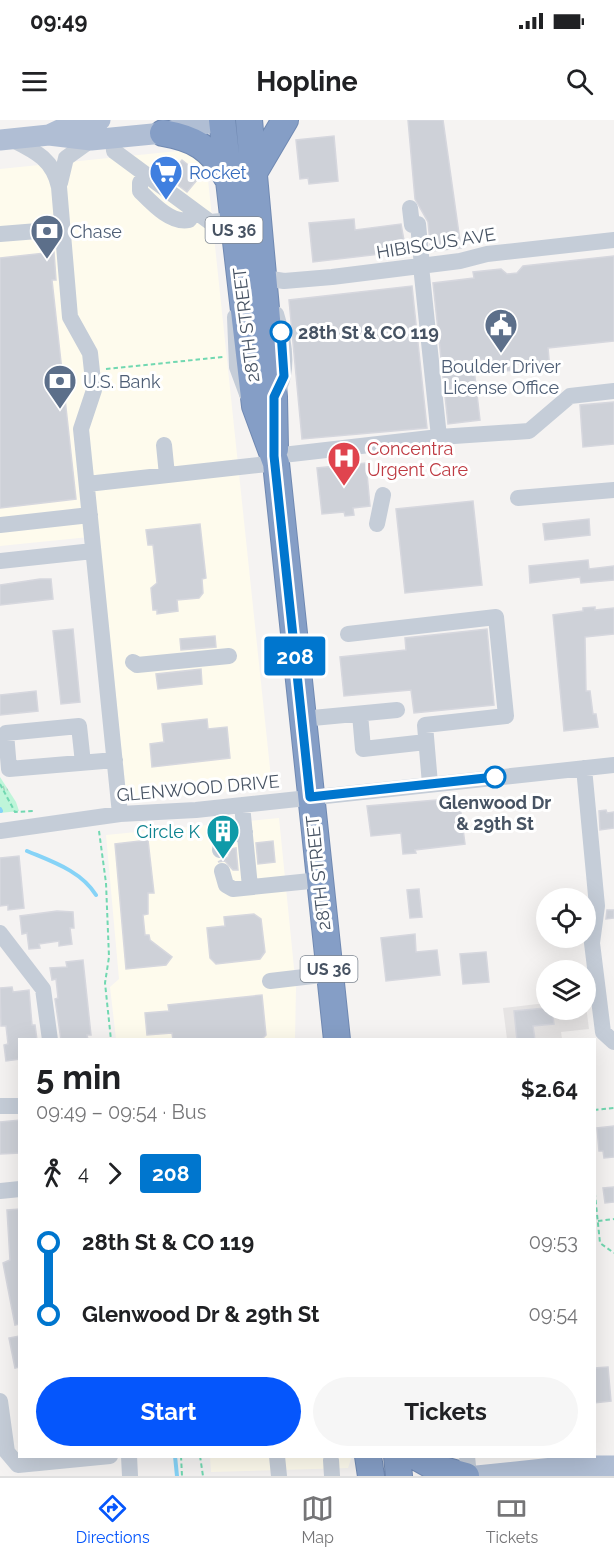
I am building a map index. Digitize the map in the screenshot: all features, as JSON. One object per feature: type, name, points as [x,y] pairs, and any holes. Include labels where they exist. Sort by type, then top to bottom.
[{"type":"highway","name":"28TH STREET","points":[[222,120],[233,220],[257,282]]},
{"type":"highway","name":"28TH STREET","points":[[249,120],[255,171],[257,282],[265,401],[275,459],[337,1038]]},
{"type":"highway","points":[[255,171],[285,120]]},
{"type":"highway","points":[[163,133],[185,137],[201,145],[215,158],[228,179]]},
{"type":"highway","points":[[368,1458],[370,1476]]},
{"type":"highway","points":[[397,1458],[399,1476]]},
{"type":"highway","points":[[419,1458],[436,1468],[468,1476]]},
{"type":"main road","points":[[49,135],[70,125],[100,120]]},
{"type":"main road","points":[[5,140],[49,135],[91,140],[113,138],[163,133],[222,120]]},
{"type":"main road","points":[[477,1476],[572,1466],[614,1468]]},
{"type":"main road","points":[[591,1476],[614,1468]]},
{"type":"street","points":[[113,138],[114,151],[195,212],[210,222],[233,220]]},
{"type":"street","points":[[5,140],[44,156],[56,172],[70,317],[90,353],[94,390],[81,429],[120,814]]},
{"type":"street","points":[[59,187],[61,168],[66,158],[91,140]]},
{"type":"street","points":[[410,208],[412,225],[418,225],[439,436]]},
{"type":"street","points":[[0,234],[63,229]]},
{"type":"street","name":"HIBISCUS AVE","points":[[257,282],[421,266],[487,254],[614,240]]},
{"type":"street","points":[[257,282],[234,332],[241,383],[265,401]]},
{"type":"street","points":[[87,484],[167,475],[315,451],[439,436],[530,431],[570,396],[614,390]]},
{"type":"street","points":[[164,445],[167,475]]},
{"type":"street","points":[[518,498],[614,490]]},
{"type":"street","points":[[376,524],[383,495]]},
{"type":"street","points":[[0,525],[90,515]]},
{"type":"street","points":[[0,561],[93,551]]},
{"type":"street","points":[[348,634],[496,617],[506,716],[425,725],[430,784]]},
{"type":"street","points":[[133,662],[137,665],[229,656]]},
{"type":"street","points":[[302,719],[397,710]]},
{"type":"street","points":[[360,714],[363,749],[426,742]]},
{"type":"street","points":[[83,763],[79,726],[6,733],[9,769],[83,763],[115,760]]},
{"type":"street","name":"GLENWOOD DRIVE","points":[[0,831],[97,816],[242,804],[614,765]]},
{"type":"street","points":[[584,768],[597,906],[592,943],[603,1032],[614,1041]]},
{"type":"street","points":[[242,804],[250,887]]},
{"type":"street","points":[[220,850],[222,837],[245,832]]},
{"type":"street","points":[[222,872],[223,881],[229,888],[320,880]]},
{"type":"street","points":[[0,933],[43,988],[50,1038]]},
{"type":"street","points":[[270,981],[330,974]]},
{"type":"street","points":[[0,1191],[18,1189]]},
{"type":"street","points":[[0,1401],[5,1446],[13,1469],[93,1458]]},
{"type":"street","points":[[129,1458],[130,1476]]},
{"type":"street","points":[[277,1458],[279,1476]]},
{"type":"street","points":[[467,1458],[468,1476]]},
{"type":"path","points":[[92,370],[227,357]]},
{"type":"path","points":[[0,784],[15,812],[43,810]]},
{"type":"path","points":[[97,816],[106,883],[109,957],[105,983],[111,1038]]},
{"type":"path","points":[[596,1110],[614,1108]]},
{"type":"path","points":[[596,1203],[600,1243],[614,1253]]},
{"type":"path","points":[[598,1221],[614,1219]]},
{"type":"path","points":[[181,1458],[182,1476]]},
{"type":"path","points":[[200,1458],[203,1476]]},
{"type":"shaded area","points":[[188,151],[205,163],[207,170],[272,787],[127,801],[99,536],[0,546],[0,169]]},
{"type":"shaded area","points":[[279,818],[296,988],[295,1038],[116,1038],[110,987],[119,979],[106,835]]},
{"type":"shaded area","points":[[536,1004],[536,1020],[588,1020],[589,1029],[561,1032],[562,1038],[507,1038],[503,1008]]},
{"type":"shaded area","points":[[210,1458],[351,1458],[348,1468],[211,1472]]},
{"type":"green space","points":[[0,777],[16,802],[19,811],[0,813]]},
{"type":"building","points":[[408,120],[443,120],[461,248],[431,251],[428,222],[415,199]]},
{"type":"building","points":[[334,136],[338,181],[309,184],[308,178],[300,179],[296,140]]},
{"type":"building","points":[[182,160],[201,175],[187,192],[167,177]]},
{"type":"building","points":[[354,219],[355,230],[401,224],[406,251],[313,262],[309,223]]},
{"type":"building","points":[[54,252],[56,280],[52,280],[76,499],[0,508],[0,258]]},
{"type":"building","points":[[614,256],[614,341],[548,348],[550,370],[538,371],[516,363],[517,370],[494,372],[492,359],[473,360],[480,420],[448,424],[433,283],[474,278],[473,272],[501,269],[507,274],[517,273],[523,266]]},
{"type":"building","points":[[412,286],[427,428],[302,439],[289,300]]},
{"type":"building","points":[[614,402],[614,444],[583,447],[580,405]]},
{"type":"building","name":"Concentra Urgent Care","points":[[366,463],[370,506],[353,508],[354,515],[345,516],[344,512],[322,514],[317,468]]},
{"type":"building","points":[[473,501],[482,585],[405,593],[396,509]]},
{"type":"building","points":[[589,519],[590,535],[545,540],[543,524]]},
{"type":"building","points":[[200,524],[206,578],[202,579],[203,593],[199,598],[177,600],[178,611],[157,614],[157,610],[153,610],[151,588],[157,583],[153,545],[148,545],[146,530]]},
{"type":"building","points":[[588,560],[589,569],[614,566],[614,580],[581,583],[580,577],[530,583],[529,566]]},
{"type":"building","points":[[51,579],[53,599],[0,605],[0,585]]},
{"type":"building","points":[[595,607],[595,610],[614,608],[614,634],[585,637],[586,691],[590,691],[593,714],[596,714],[598,727],[564,731],[553,615]]},
{"type":"building","points":[[73,629],[80,702],[61,704],[53,631]]},
{"type":"building","points":[[487,629],[494,705],[414,713],[411,690],[344,696],[340,657],[406,650],[405,638]]},
{"type":"building","points":[[215,636],[216,647],[181,650],[180,639]]},
{"type":"building","points":[[201,669],[202,684],[158,689],[156,674]]},
{"type":"building","points":[[36,691],[38,711],[0,715],[0,695]]},
{"type":"building","points":[[207,719],[208,729],[227,727],[230,758],[152,767],[150,744],[164,742],[162,724]]},
{"type":"building","points":[[459,798],[465,844],[415,850],[416,853],[403,854],[401,833],[371,836],[367,806]]},
{"type":"building","points":[[606,810],[607,813],[614,812],[614,828],[600,830],[599,811]]},
{"type":"building","points":[[148,840],[154,893],[148,893],[148,914],[143,915],[145,935],[149,935],[150,940],[172,957],[166,965],[126,969],[115,844]]},
{"type":"building","points":[[273,841],[275,862],[258,864],[256,843]]},
{"type":"building","name":"Circle K","points":[[236,848],[238,870],[233,870],[225,861],[218,862],[228,857],[231,849]]},
{"type":"building","points":[[19,856],[24,908],[8,910],[8,905],[0,906],[0,858]]},
{"type":"building","points":[[419,889],[422,917],[410,918],[407,890]]},
{"type":"building","points":[[607,910],[614,910],[614,918],[606,919]]},
{"type":"building","points":[[57,911],[73,912],[74,928],[70,928],[72,944],[59,946],[59,941],[39,944],[40,948],[29,949],[27,933],[22,934],[20,916]]},
{"type":"building","points":[[254,914],[261,919],[265,952],[260,959],[216,964],[210,958],[207,928],[225,926],[224,917]]},
{"type":"building","points":[[415,934],[416,952],[437,950],[440,975],[386,981],[381,938]]},
{"type":"building","points":[[486,952],[489,982],[463,984],[460,954]]},
{"type":"building","points":[[83,960],[91,1035],[87,1035],[88,1038],[61,1038],[55,999],[58,998],[56,979],[52,980],[50,968],[67,967],[66,962]]},
{"type":"building","points":[[12,987],[13,992],[29,990],[32,1025],[35,1025],[37,1038],[18,1038],[18,1059],[6,1061],[4,1045],[8,1044],[6,1026],[1,1026],[0,988]]},
{"type":"building","points":[[262,995],[266,1035],[263,1038],[173,1038],[172,1033],[147,1035],[145,1013],[169,1011],[168,1005]]},
{"type":"building","points":[[536,1009],[536,1020],[553,1020],[554,1024],[533,1026],[535,1038],[517,1038],[514,1011]]},
{"type":"building","points":[[18,1120],[18,1153],[0,1154],[0,1122]]},
{"type":"building","points":[[614,1126],[614,1157],[604,1158],[603,1151],[599,1151],[597,1128]]},
{"type":"building","points":[[614,1187],[614,1202],[605,1203],[603,1188]]},
{"type":"building","points":[[18,1209],[18,1324],[15,1325],[3,1263],[10,1260],[7,1210]]},
{"type":"building","points":[[18,1336],[18,1367],[15,1368],[9,1338]]},
{"type":"building","points":[[608,1367],[611,1401],[596,1403],[596,1368]]},
{"type":"waterway","points":[[27,851],[74,873],[96,895]]},
{"type":"waterway","points":[[175,1458],[177,1476]]},
{"type":"bus line","name":"208","points":[[281,332],[284,376],[274,397],[276,434],[274,456],[310,797],[495,777]]},
{"type":"place","name":"Rocket","points":[[166,201]]},
{"type":"place","name":"Chase","points":[[47,260]]},
{"type":"place","name":"28th St & CO 119","points":[[281,332]]},
{"type":"place","name":"Boulder Driver License Office","points":[[501,354]]},
{"type":"place","name":"U.S. Bank","points":[[60,410]]},
{"type":"place","name":"Concentra Urgent Care","points":[[344,487]]},
{"type":"place","name":"Glenwood Dr & 29th St","points":[[495,777]]},
{"type":"place","name":"Circle K","points":[[223,860]]}]
